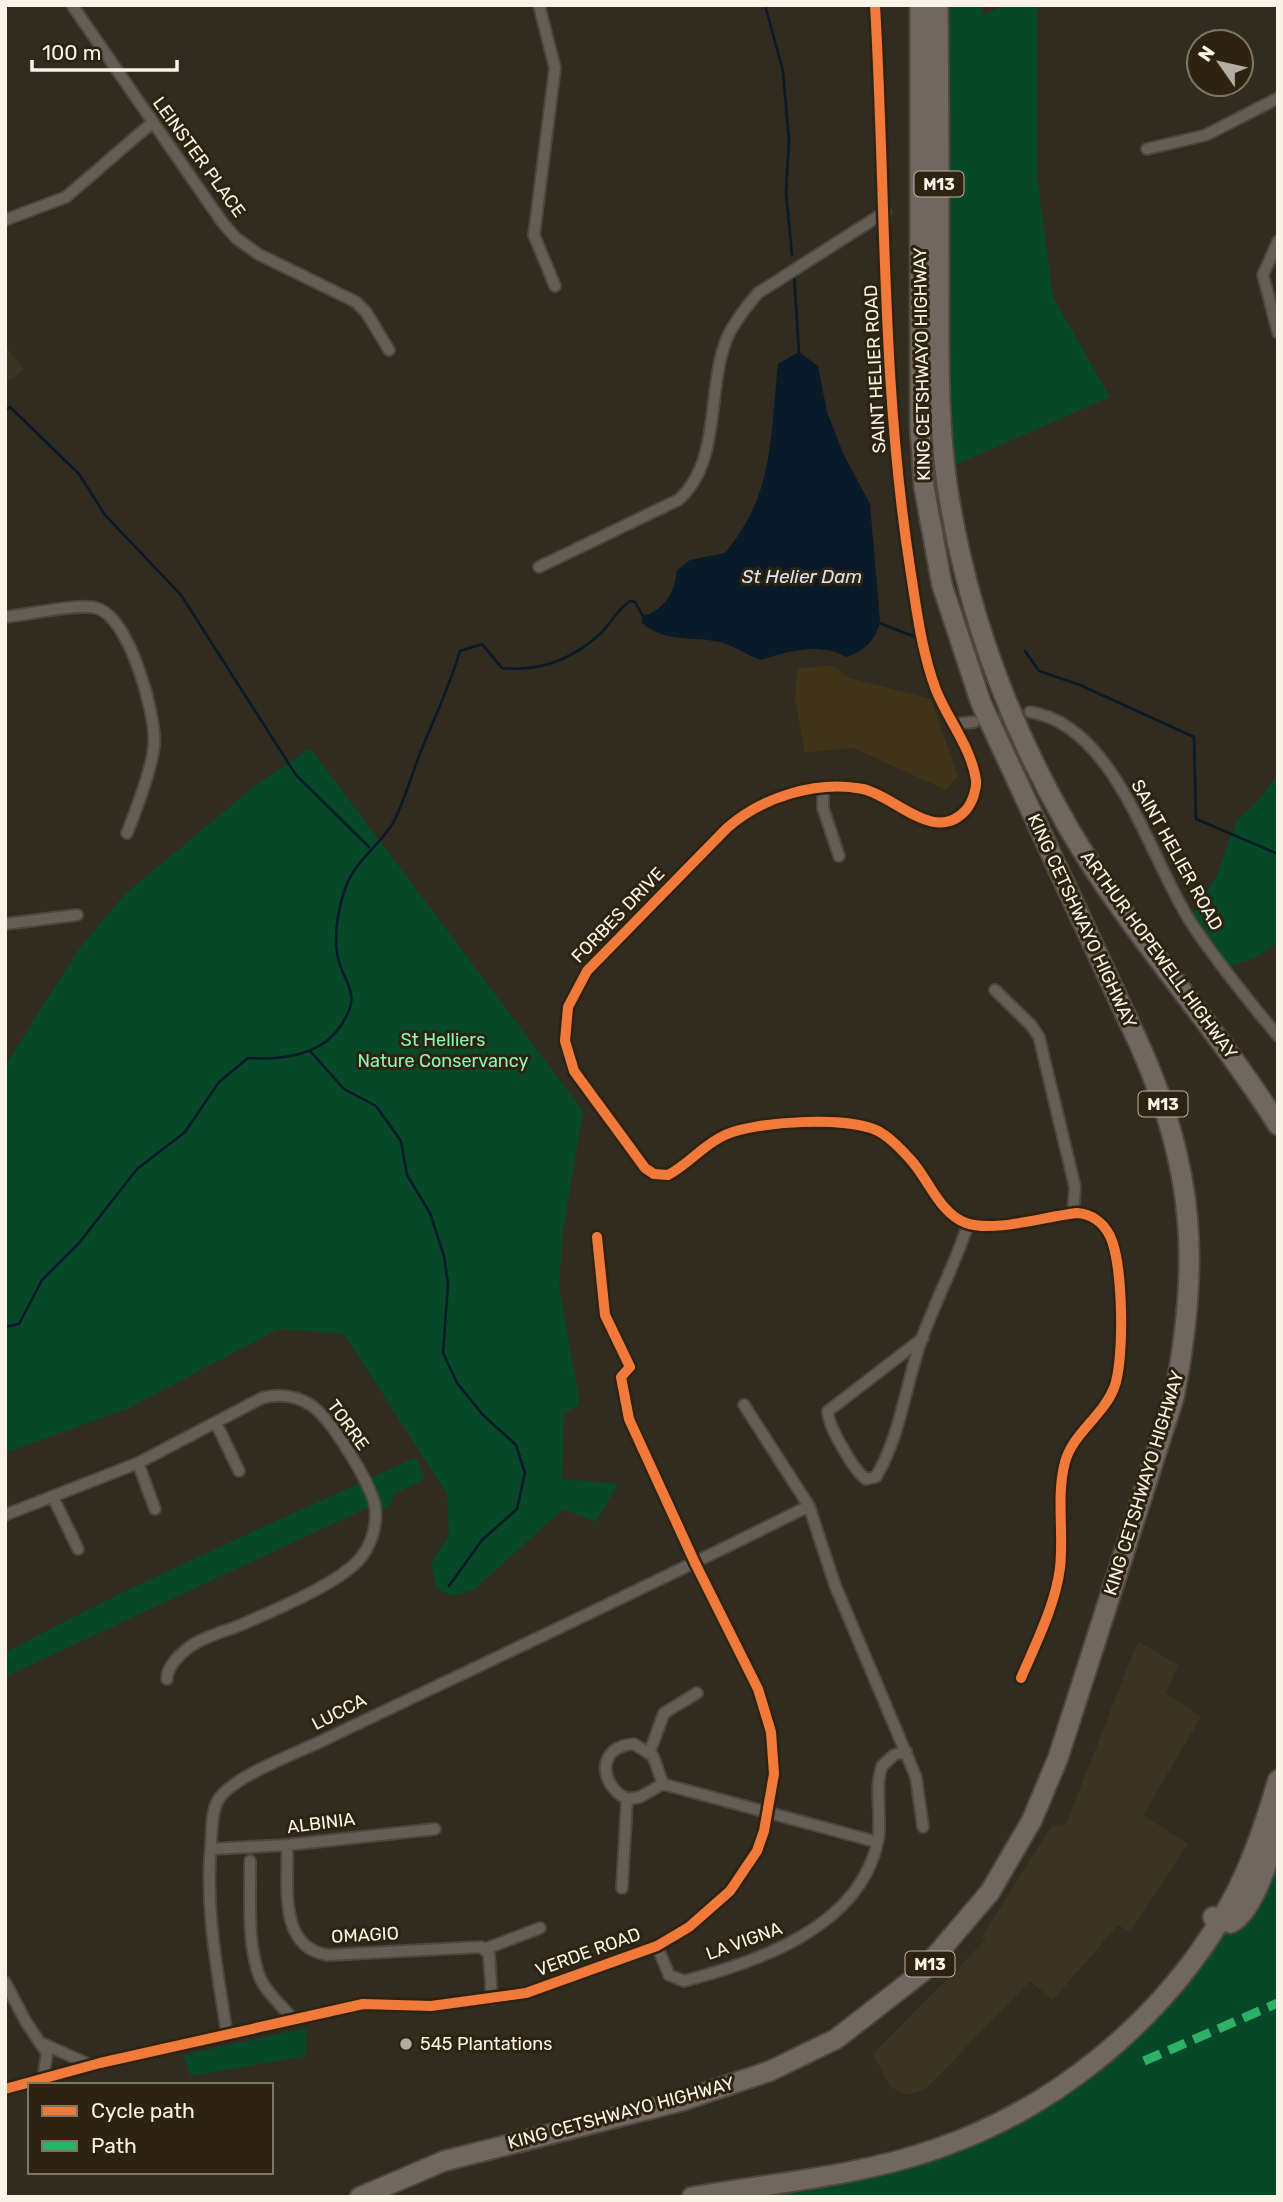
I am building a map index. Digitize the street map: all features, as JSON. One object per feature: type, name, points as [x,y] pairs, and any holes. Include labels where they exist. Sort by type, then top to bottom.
[{"type":"highway","name":"KING CETSHWAYO HIGHWAY","points":[[360,2197],[444,2161],[681,2101],[770,2071],[836,2039],[921,1973],[990,1892],[1032,1821],[1058,1758],[1175,1400],[1186,1336],[1191,1270],[1189,1215],[1172,1134],[1146,1060],[981,703],[954,627],[932,541],[920,427],[918,5]]},
{"type":"highway","name":"KING CETSHWAYO HIGHWAY","points":[[939,8],[939,354],[950,506],[977,623],[1000,688],[1035,765],[1067,825]]},
{"type":"highway","name":"ARTHUR HOPEWELL HIGHWAY","points":[[1067,825],[1121,907],[1252,1085],[1278,1125]]},
{"type":"highway","points":[[692,2197],[893,2162],[935,2149],[999,2122],[1047,2095],[1118,2042],[1177,1980],[1216,1919],[1257,1842],[1278,1780]]},
{"type":"highway","points":[[1216,1919],[1231,1923],[1243,1913],[1258,1883],[1278,1826]]},
{"type":"street","name":"LEINSTER PLACE","points":[[72,5],[222,222],[236,238],[258,254],[356,302],[366,312],[389,350]]},
{"type":"street","points":[[539,5],[555,68],[534,235],[555,286]]},
{"type":"street","name":"SAINT HELIER ROAD","points":[[875,5],[895,442],[903,525],[924,649],[937,691],[953,724]]},
{"type":"street","points":[[1147,149],[1206,135],[1278,98]]},
{"type":"street","points":[[5,220],[66,197],[153,122]]},
{"type":"street","points":[[539,567],[678,500],[687,493],[701,471],[712,399],[727,338],[748,305],[758,293],[885,212]]},
{"type":"street","points":[[1278,241],[1263,275],[1278,333]]},
{"type":"street","points":[[5,617],[91,607],[107,614],[123,634],[146,692],[154,739],[127,833]]},
{"type":"street","name":"SAINT HELIER ROAD","points":[[1030,712],[1066,726],[1101,758],[1189,919],[1278,1036]]},
{"type":"street","points":[[953,724],[974,722]]},
{"type":"street","name":"FORBES DRIVE","points":[[953,724],[976,782],[968,808],[957,817],[944,822],[923,820],[872,791],[823,789],[775,798],[753,808],[736,820],[595,963],[582,979],[568,1007],[565,1028],[569,1059],[587,1091],[645,1168],[654,1174],[668,1175],[714,1141],[735,1131],[847,1122],[878,1131],[890,1140],[912,1161],[948,1210],[968,1224]]},
{"type":"street","points":[[823,789],[823,808],[839,856]]},
{"type":"street","points":[[5,924],[78,915]]},
{"type":"street","points":[[995,990],[1031,1025],[1039,1037],[1075,1187],[1073,1213]]},
{"type":"street","points":[[923,1338],[828,1411],[830,1423],[859,1474],[866,1479],[876,1477],[889,1448],[923,1338],[968,1224],[988,1226],[1073,1213],[1089,1215],[1103,1225],[1114,1247],[1121,1329],[1119,1369],[1106,1405],[1078,1437],[1066,1457],[1062,1476],[1059,1576],[1021,1678]]},
{"type":"street","name":"VERDE ROAD","points":[[5,2089],[90,2065],[363,2004],[431,2006],[526,1993],[657,1946],[689,1927],[730,1891],[757,1851],[769,1812],[774,1774],[767,1718],[758,1689],[695,1563],[629,1419],[621,1377],[630,1367],[606,1315],[597,1237]]},
{"type":"street","name":"TORRE","points":[[5,1515],[138,1464],[253,1402],[270,1396],[298,1399],[312,1405],[336,1433],[363,1477],[375,1505],[374,1529],[363,1555],[341,1575],[275,1609],[193,1645],[175,1661],[167,1679]]},
{"type":"street","points":[[744,1405],[809,1506],[835,1585],[906,1751],[920,1792],[923,1827]]},
{"type":"street","points":[[216,1423],[239,1471]]},
{"type":"street","points":[[138,1464],[155,1509]]},
{"type":"street","points":[[53,1497],[78,1549]]},
{"type":"street","points":[[695,1563],[809,1506]]},
{"type":"street","name":"LUCCA","points":[[227,2034],[211,1933],[208,1894],[217,1802],[224,1793],[248,1776],[695,1563]]},
{"type":"street","points":[[663,1784],[650,1751],[664,1713],[697,1693]]},
{"type":"street","points":[[650,1751],[628,1745],[615,1750],[608,1759],[605,1772],[608,1783],[627,1799],[640,1797],[663,1784],[877,1842]]},
{"type":"street","name":"LA VIGNA","points":[[657,1946],[669,1975],[684,1981],[789,1945],[812,1931],[852,1896],[877,1842],[881,1771],[890,1758],[906,1751]]},
{"type":"street","points":[[622,1888],[627,1799]]},
{"type":"street","name":"ALBINIA","points":[[211,1849],[287,1845],[435,1829]]},
{"type":"street","name":"OMAGIO","points":[[287,1845],[290,1916],[296,1936],[311,1951],[328,1955],[476,1947],[485,1949]]},
{"type":"street","points":[[250,1861],[252,1933],[258,1970],[268,1991],[292,2018]]},
{"type":"street","points":[[492,1999],[489,1954],[485,1949],[540,1928]]},
{"type":"street","points":[[5,1982],[26,2022],[44,2044],[48,2058],[43,2079]]},
{"type":"street","points":[[44,2044],[90,2065]]},
{"type":"shaded area","points":[[5,345],[24,370],[5,383]]},
{"type":"shaded area","points":[[831,665],[850,678],[931,699],[958,776],[946,790],[853,748],[805,753],[795,700],[797,669]]},
{"type":"shaded area","points":[[1138,1641],[1178,1665],[1166,1693],[1201,1717],[1143,1815],[1188,1844],[1130,1932],[1118,1925],[1053,2000],[1030,1981],[926,2089],[907,2095],[890,2087],[873,2054],[986,1939],[982,1936],[1052,1825],[1066,1824]]},
{"type":"green space","points":[[940,5],[982,5],[983,15],[1006,5],[1037,5],[1037,176],[1053,297],[1110,397],[946,469]]},
{"type":"green space","name":"St Helliers Nature Conservancy","points":[[310,748],[583,1111],[563,1231],[559,1286],[580,1405],[564,1413],[562,1479],[618,1484],[596,1522],[563,1509],[475,1589],[451,1596],[436,1588],[431,1563],[449,1535],[447,1494],[344,1334],[279,1329],[129,1408],[5,1453],[5,1066],[78,950],[125,894],[250,790]]},
{"type":"green space","points":[[1278,774],[1278,942],[1257,957],[1225,968],[1189,919],[1217,875],[1237,820],[1259,800]]},
{"type":"green space","points":[[416,1457],[425,1479],[394,1494],[389,1508],[365,1509],[5,1677],[5,1653],[158,1576]]},
{"type":"green space","points":[[1278,1780],[1278,2197],[692,2197],[935,2149],[1090,2065],[1203,1945]]},
{"type":"green space","points":[[306,2028],[306,2056],[191,2076],[183,2055]]},
{"type":"water","name":"St Helier Dam","points":[[799,352],[818,366],[827,412],[843,453],[870,504],[880,622],[875,635],[864,648],[846,657],[836,652],[815,649],[793,651],[761,660],[726,644],[672,637],[652,630],[642,623],[642,616],[663,605],[674,585],[677,570],[690,560],[725,553],[741,531],[762,486],[771,440],[778,364]]},
{"type":"waterway","points":[[765,5],[783,71],[789,141],[786,192],[792,255]]},
{"type":"waterway","points":[[794,275],[799,352]]},
{"type":"waterway","points":[[5,410],[10,407],[79,474],[105,515],[181,595],[296,775],[369,847]]},
{"type":"waterway","points":[[5,1327],[19,1324],[42,1280],[79,1243],[137,1169],[185,1132],[219,1082],[248,1058],[286,1057],[311,1050],[332,1037],[340,1027],[351,1004],[350,988],[336,945],[344,892],[357,866],[394,821],[460,651],[482,644],[502,668],[542,666],[567,657],[590,642],[630,601],[635,602],[643,616]]},
{"type":"waterway","points":[[877,622],[918,638]]},
{"type":"waterway","points":[[1025,651],[1039,671],[1080,685],[1194,737],[1196,819],[1278,854]]},
{"type":"waterway","points":[[310,1051],[344,1089],[376,1106],[401,1141],[407,1175],[430,1213],[444,1256],[448,1284],[443,1353],[457,1383],[483,1415],[516,1445],[525,1473],[517,1509],[482,1540],[449,1586]]},
{"type":"tunnel","points":[[984,720],[1030,712]]},
{"type":"marked path","points":[[1144,2061],[1278,2003]]},
{"type":"cycle path","points":[[875,5],[889,362],[901,504],[927,662],[936,690],[969,756],[976,780],[974,796],[966,810],[954,819],[941,822],[928,821],[875,793],[845,787],[809,789],[791,794],[741,817],[727,828],[587,971],[568,1007],[565,1041],[574,1071],[645,1168],[654,1174],[668,1175],[717,1139],[739,1130],[802,1122],[846,1123],[878,1131],[891,1140],[916,1167],[948,1211],[966,1223],[978,1226],[1005,1225],[1077,1213],[1096,1220],[1107,1231],[1114,1249],[1120,1288],[1118,1375],[1109,1398],[1074,1442],[1065,1462],[1061,1488],[1061,1555],[1058,1582],[1021,1678]]},
{"type":"cycle path","points":[[5,2089],[100,2063],[363,2004],[431,2006],[526,1993],[657,1946],[689,1927],[730,1891],[757,1851],[764,1831],[774,1774],[771,1732],[758,1689],[695,1563],[629,1419],[621,1377],[630,1367],[605,1315],[597,1237]]},
{"type":"place","name":"545 Plantations","points":[[406,2044]]}]
